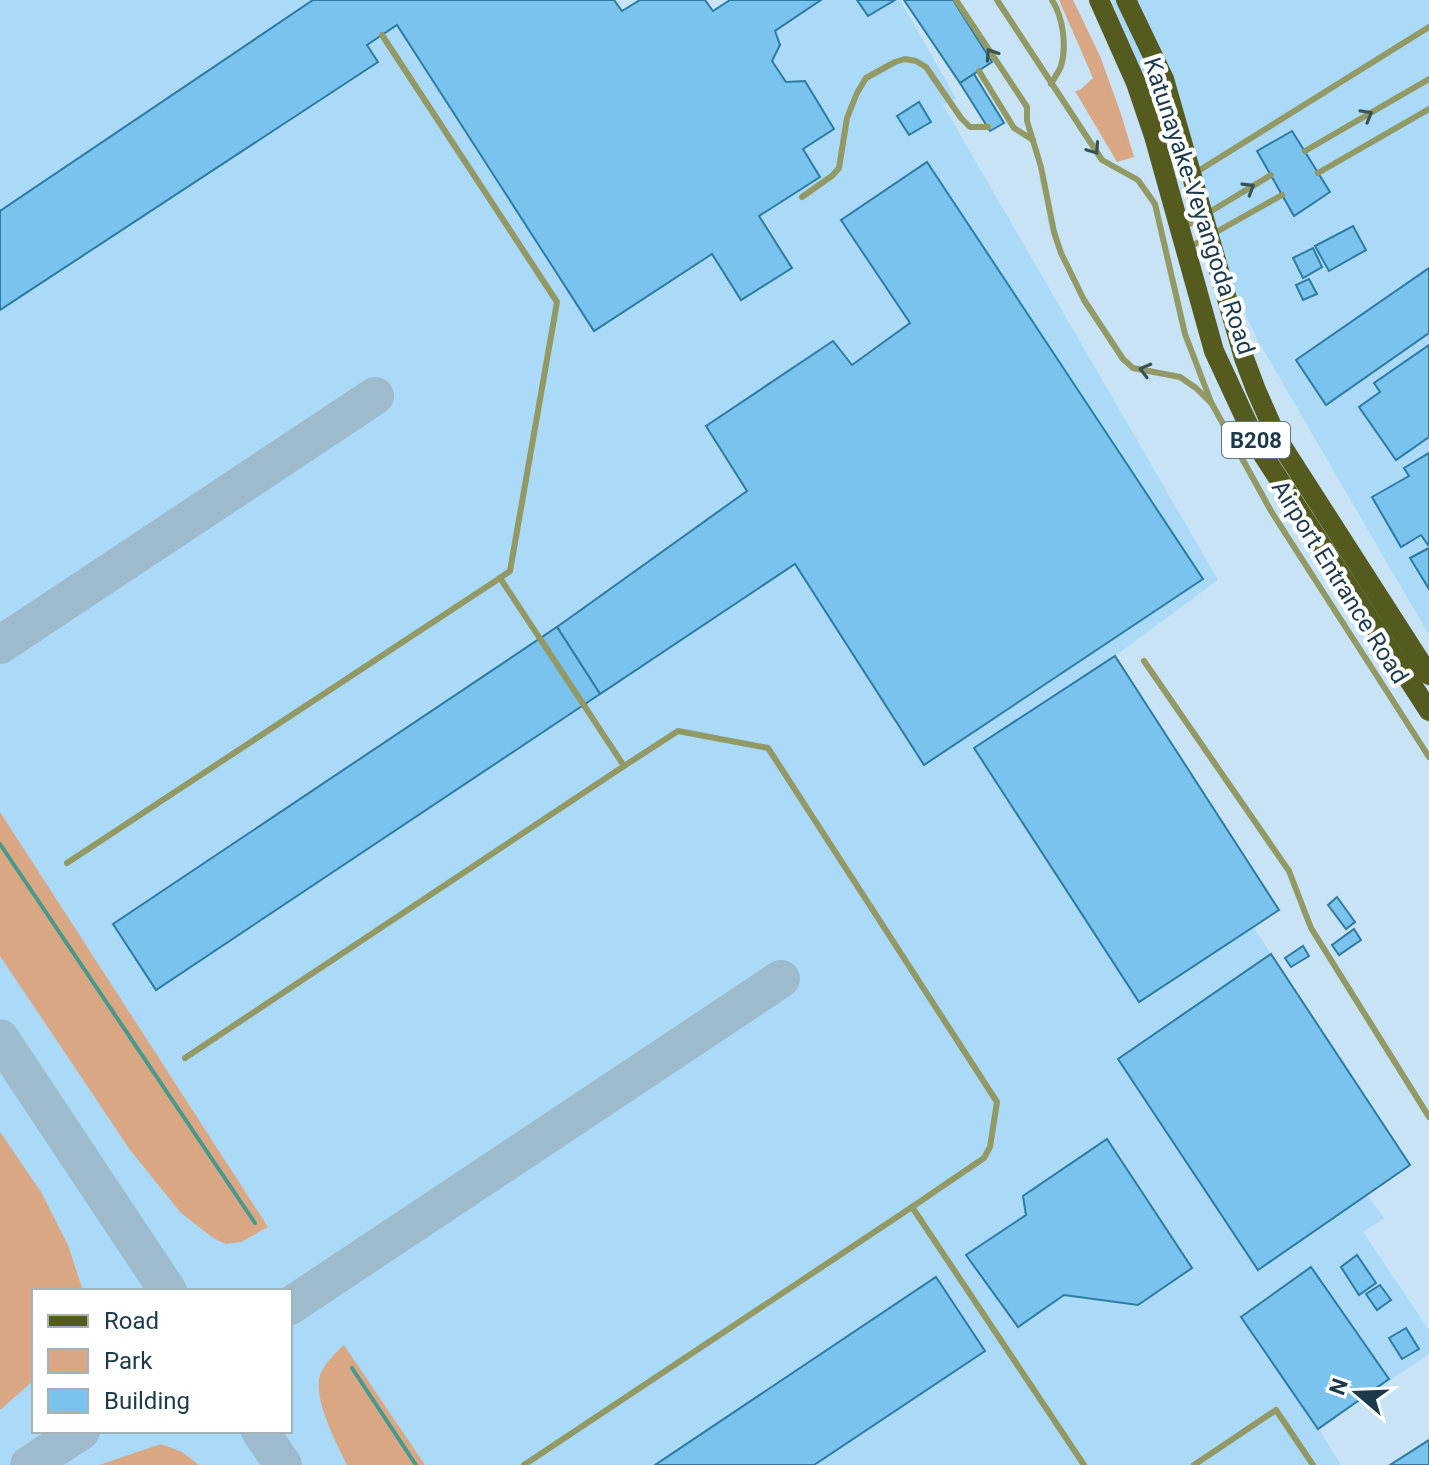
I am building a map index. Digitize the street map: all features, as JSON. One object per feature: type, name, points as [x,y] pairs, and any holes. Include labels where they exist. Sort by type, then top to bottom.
[{"type":"main road","name":"Katunayake-Veyangoda Road","points":[[1099,0],[1136,83],[1154,136],[1214,351],[1260,450],[1429,711]]},
{"type":"main road","name":"Katunayake-Veyangoda Road","points":[[1126,0],[1164,79],[1244,358],[1278,440],[1429,675]]},
{"type":"lane","name":"Airport Entrance Road","points":[[956,0],[1027,107],[1027,121],[1041,167],[1054,232],[1084,300],[1123,359],[1133,368],[1180,377],[1212,404],[1271,511],[1429,757]]},
{"type":"lane","points":[[997,0],[1102,160],[1138,180],[1155,204],[1185,334],[1212,404]]},
{"type":"lane","points":[[1051,84],[1064,54],[1059,11],[1052,0]]},
{"type":"lane","points":[[1192,174],[1429,27]]},
{"type":"lane","points":[[67,863],[510,571],[557,302],[382,35]]},
{"type":"lane","points":[[802,197],[839,168],[847,118],[866,78],[895,62],[905,59],[926,67],[970,127],[988,127]]},
{"type":"lane","points":[[979,71],[1006,123],[1033,140]]},
{"type":"lane","points":[[1305,151],[1429,79]]},
{"type":"lane","points":[[1318,173],[1429,109]]},
{"type":"lane","points":[[1182,240],[1206,226],[1271,175]]},
{"type":"lane","points":[[1182,240],[1206,226],[1282,195]]},
{"type":"lane","points":[[500,578],[624,766]]},
{"type":"lane","points":[[1144,661],[1289,871],[1311,928],[1429,1117]]},
{"type":"lane","points":[[185,1058],[678,731],[768,748],[997,1102],[990,1147],[984,1158],[524,1465]]},
{"type":"lane","points":[[912,1207],[1084,1465]]},
{"type":"lane","points":[[1194,1465],[1276,1410],[1313,1465]]},
{"type":"shaded area","points":[[0,0],[614,0],[622,11],[640,0],[705,0],[713,11],[730,0],[900,0],[956,98],[943,105],[1218,580],[1115,656],[1279,910],[1254,928],[1410,1165],[1367,1195],[1384,1218],[1363,1232],[1429,1330],[1429,1354],[1319,1429],[1341,1465],[0,1465]]},
{"type":"shaded area","points":[[1111,0],[1429,0],[1429,635],[1257,339],[1202,219]]},
{"type":"green space","points":[[1059,0],[1073,0],[1100,56],[1134,157],[1117,162],[1075,91],[1093,78]]},
{"type":"green space","points":[[0,812],[268,1227],[241,1242],[226,1244],[213,1238],[181,1213],[130,1150],[0,956]]},
{"type":"green space","points":[[0,1132],[41,1192],[68,1245],[82,1289],[32,1289],[32,1382],[0,1410]]},
{"type":"green space","points":[[344,1345],[425,1465],[347,1465],[328,1424],[319,1391],[322,1371]]},
{"type":"green space","points":[[161,1444],[182,1452],[199,1465],[99,1465]]},
{"type":"building","points":[[313,0],[614,0],[622,11],[640,0],[705,0],[713,11],[730,0],[821,0],[775,31],[780,45],[772,61],[786,82],[805,81],[834,129],[803,149],[820,177],[759,216],[792,268],[741,300],[712,254],[594,331],[397,25],[367,45],[378,62],[0,310],[0,211]]},
{"type":"building","points":[[857,0],[895,0],[868,16]]},
{"type":"building","points":[[904,0],[953,0],[992,62],[960,83]]},
{"type":"building","points":[[974,74],[1004,123],[990,131],[960,83]]},
{"type":"building","points":[[919,102],[931,122],[909,135],[897,116]]},
{"type":"building","points":[[1292,131],[1330,192],[1294,216],[1257,151]]},
{"type":"building","points":[[927,162],[1203,579],[924,765],[795,564],[600,694],[557,627],[747,491],[706,426],[833,341],[852,365],[910,323],[841,220]]},
{"type":"building","points":[[1353,226],[1366,250],[1329,271],[1315,246]]},
{"type":"building","points":[[1313,248],[1322,267],[1303,278],[1293,258]]},
{"type":"building","points":[[1429,268],[1429,333],[1326,405],[1296,360]]},
{"type":"building","points":[[1309,279],[1317,294],[1303,300],[1296,285]]},
{"type":"building","points":[[1429,345],[1429,437],[1396,460],[1359,407],[1380,392],[1374,383]]},
{"type":"building","points":[[1429,453],[1429,544],[1421,535],[1401,547],[1372,497],[1409,476],[1404,468]]},
{"type":"building","points":[[1429,548],[1429,589],[1410,558]]},
{"type":"building","points":[[557,627],[600,694],[156,990],[113,924]]},
{"type":"building","points":[[1115,656],[1279,910],[1139,1002],[974,748]]},
{"type":"building","points":[[1337,897],[1355,922],[1346,929],[1328,905]]},
{"type":"building","points":[[1354,929],[1361,940],[1339,955],[1332,945]]},
{"type":"building","points":[[1303,946],[1309,956],[1291,967],[1285,958]]},
{"type":"building","points":[[1271,954],[1410,1165],[1258,1270],[1118,1059]]},
{"type":"building","points":[[1107,1139],[1192,1268],[1138,1305],[1064,1295],[1018,1327],[966,1255],[1026,1215],[1023,1196]]},
{"type":"building","points":[[1357,1255],[1376,1283],[1359,1295],[1341,1267]]},
{"type":"building","points":[[1311,1267],[1389,1379],[1318,1429],[1241,1317]]},
{"type":"building","points":[[936,1277],[985,1351],[814,1465],[655,1465]]},
{"type":"building","points":[[1380,1285],[1391,1300],[1377,1310],[1366,1294]]},
{"type":"building","points":[[1406,1328],[1419,1349],[1402,1359],[1389,1338]]},
{"type":"building","points":[[1429,1440],[1429,1465],[1390,1465]]},
{"type":"waterway","points":[[0,844],[255,1223]]},
{"type":"waterway","points":[[352,1368],[416,1465]]},
{"type":"taxiway","points":[[0,645],[375,396]]},
{"type":"taxiway","points":[[292,1305],[781,979]]},
{"type":"taxiway","points":[[0,1038],[167,1289]]},
{"type":"taxiway","points":[[29,1465],[78,1433]]},
{"type":"taxiway","points":[[261,1433],[283,1465]]}]
